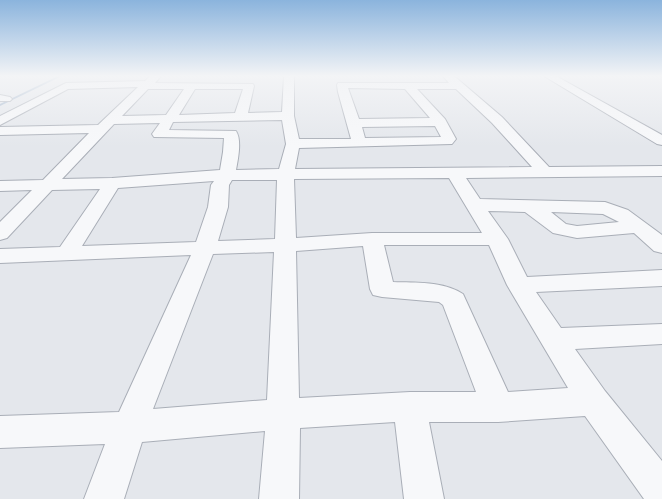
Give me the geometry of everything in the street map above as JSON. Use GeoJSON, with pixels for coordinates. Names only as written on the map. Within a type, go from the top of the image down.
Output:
{"type":"FeatureCollection","features":[{"type":"Feature","properties":{"kind":"street"},"geometry":{"type":"LineString","coordinates":[[0,121],[41,99]]}},
{"type":"Feature","properties":{"kind":"street"},"geometry":{"type":"LineString","coordinates":[[0,234],[132,99]]}},
{"type":"Feature","properties":{"kind":"street"},"geometry":{"type":"LineString","coordinates":[[104,499],[129,427],[205,248],[218,207],[220,185],[228,175],[231,152],[231,134],[159,134],[183,99]]}},
{"type":"Feature","properties":{"kind":"street"},"geometry":{"type":"LineString","coordinates":[[240,118],[245,99]]}},
{"type":"Feature","properties":{"kind":"street"},"geometry":{"type":"LineString","coordinates":[[280,499],[283,414],[286,174],[293,144],[288,116],[288,99]]}},
{"type":"Feature","properties":{"kind":"street"},"geometry":{"type":"LineString","coordinates":[[344,99],[355,123],[359,142]]}},
{"type":"Feature","properties":{"kind":"street"},"geometry":{"type":"LineString","coordinates":[[293,144],[447,141],[449,139],[440,122],[422,99]]}},
{"type":"Feature","properties":{"kind":"street"},"geometry":{"type":"LineString","coordinates":[[473,99],[497,120],[545,172]]}},
{"type":"Feature","properties":{"kind":"street"},"geometry":{"type":"LineString","coordinates":[[593,99],[656,133],[662,141]]}},
{"type":"Feature","properties":{"kind":"street"},"geometry":{"type":"LineString","coordinates":[[0,131],[106,125],[170,118],[288,116]]}},
{"type":"Feature","properties":{"kind":"street"},"geometry":{"type":"LineString","coordinates":[[355,123],[440,122]]}},
{"type":"Feature","properties":{"kind":"street"},"geometry":{"type":"LineString","coordinates":[[0,186],[112,184],[228,175],[662,171]]}},
{"type":"Feature","properties":{"kind":"street"},"geometry":{"type":"LineString","coordinates":[[454,173],[497,239],[519,284],[593,400],[662,491]]}},
{"type":"Feature","properties":{"kind":"street"},"geometry":{"type":"LineString","coordinates":[[66,254],[112,184]]}},
{"type":"Feature","properties":{"kind":"street"},"geometry":{"type":"LineString","coordinates":[[475,205],[531,207],[560,229],[577,232],[638,227],[662,246]]}},
{"type":"Feature","properties":{"kind":"street"},"geometry":{"type":"LineString","coordinates":[[0,256],[205,248],[372,239],[497,239]]}},
{"type":"Feature","properties":{"kind":"street"},"geometry":{"type":"LineString","coordinates":[[372,239],[382,289],[445,294],[454,300],[498,407]]}},
{"type":"Feature","properties":{"kind":"street"},"geometry":{"type":"LineString","coordinates":[[519,284],[662,278]]}},
{"type":"Feature","properties":{"kind":"street"},"geometry":{"type":"LineString","coordinates":[[554,339],[662,334]]}},
{"type":"Feature","properties":{"kind":"street"},"geometry":{"type":"LineString","coordinates":[[0,432],[129,427],[283,414],[410,407],[498,407],[593,400]]}},
{"type":"Feature","properties":{"kind":"street"},"geometry":{"type":"LineString","coordinates":[[410,407],[424,499]]}},
{"type":"Feature","properties":{"kind":"waterway"},"geometry":{"type":"LineString","coordinates":[[0,105],[12,99]]}}]}
